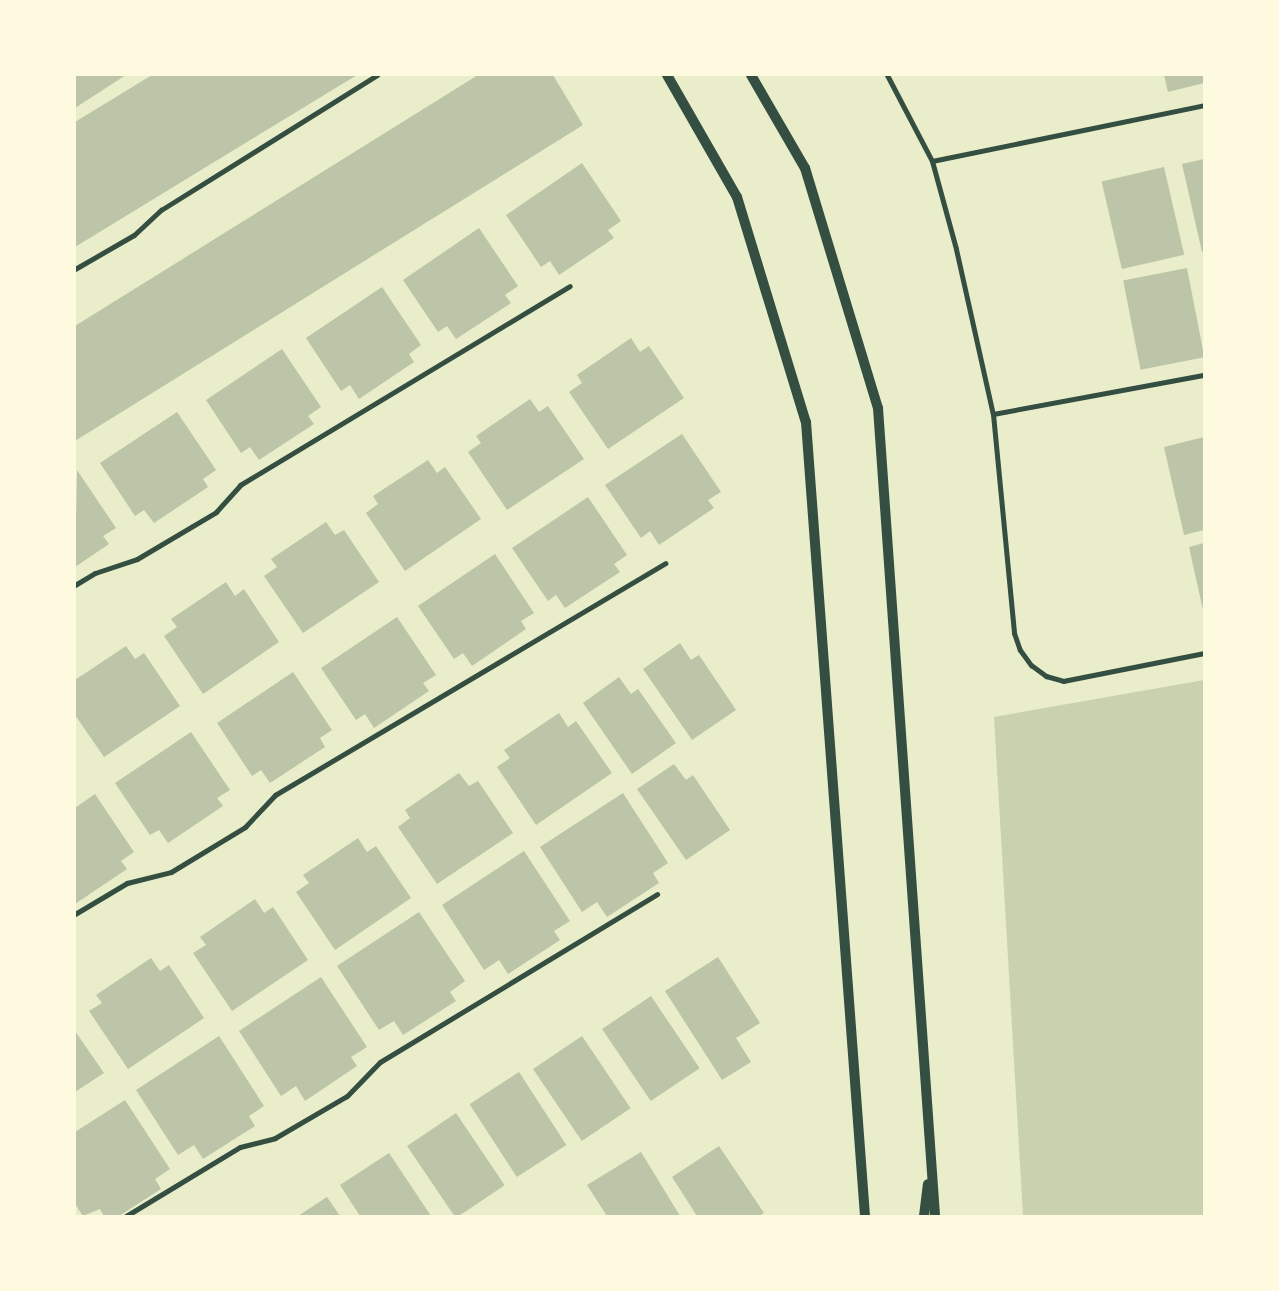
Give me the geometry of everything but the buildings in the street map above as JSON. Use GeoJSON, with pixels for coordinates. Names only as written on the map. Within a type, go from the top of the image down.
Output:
{"type":"FeatureCollection","features":[{"type":"Feature","properties":{"kind":"main road"},"geometry":{"type":"LineString","coordinates":[[666,75],[737,197],[806,422],[865,1216]]}},
{"type":"Feature","properties":{"kind":"main road"},"geometry":{"type":"LineString","coordinates":[[751,75],[804,168],[878,408],[935,1216]]}},
{"type":"Feature","properties":{"kind":"main road"},"geometry":{"type":"LineString","coordinates":[[924,1216],[930,1166]]}},
{"type":"Feature","properties":{"kind":"street"},"geometry":{"type":"LineString","coordinates":[[75,269],[134,235],[161,210],[377,75]]}},
{"type":"Feature","properties":{"kind":"street"},"geometry":{"type":"LineString","coordinates":[[887,75],[932,160],[993,414],[1014,633],[1020,650],[1031,665],[1046,676],[1063,681],[1204,654]]}},
{"type":"Feature","properties":{"kind":"street"},"geometry":{"type":"LineString","coordinates":[[932,160],[1204,105]]}},
{"type":"Feature","properties":{"kind":"street"},"geometry":{"type":"LineString","coordinates":[[75,585],[95,573],[137,560],[216,512],[240,485],[570,286]]}},
{"type":"Feature","properties":{"kind":"street"},"geometry":{"type":"LineString","coordinates":[[993,414],[1204,375]]}},
{"type":"Feature","properties":{"kind":"street"},"geometry":{"type":"LineString","coordinates":[[75,914],[126,883],[171,872],[244,826],[275,794],[665,563]]}},
{"type":"Feature","properties":{"kind":"street"},"geometry":{"type":"LineString","coordinates":[[126,1216],[240,1147],[275,1138],[348,1096],[380,1062],[657,894]]}},
{"type":"Feature","properties":{"kind":"green space"},"geometry":{"type":"Polygon","coordinates":[[[1204,680],[1204,1216],[1023,1216],[994,717],[1204,680]]]}}]}
